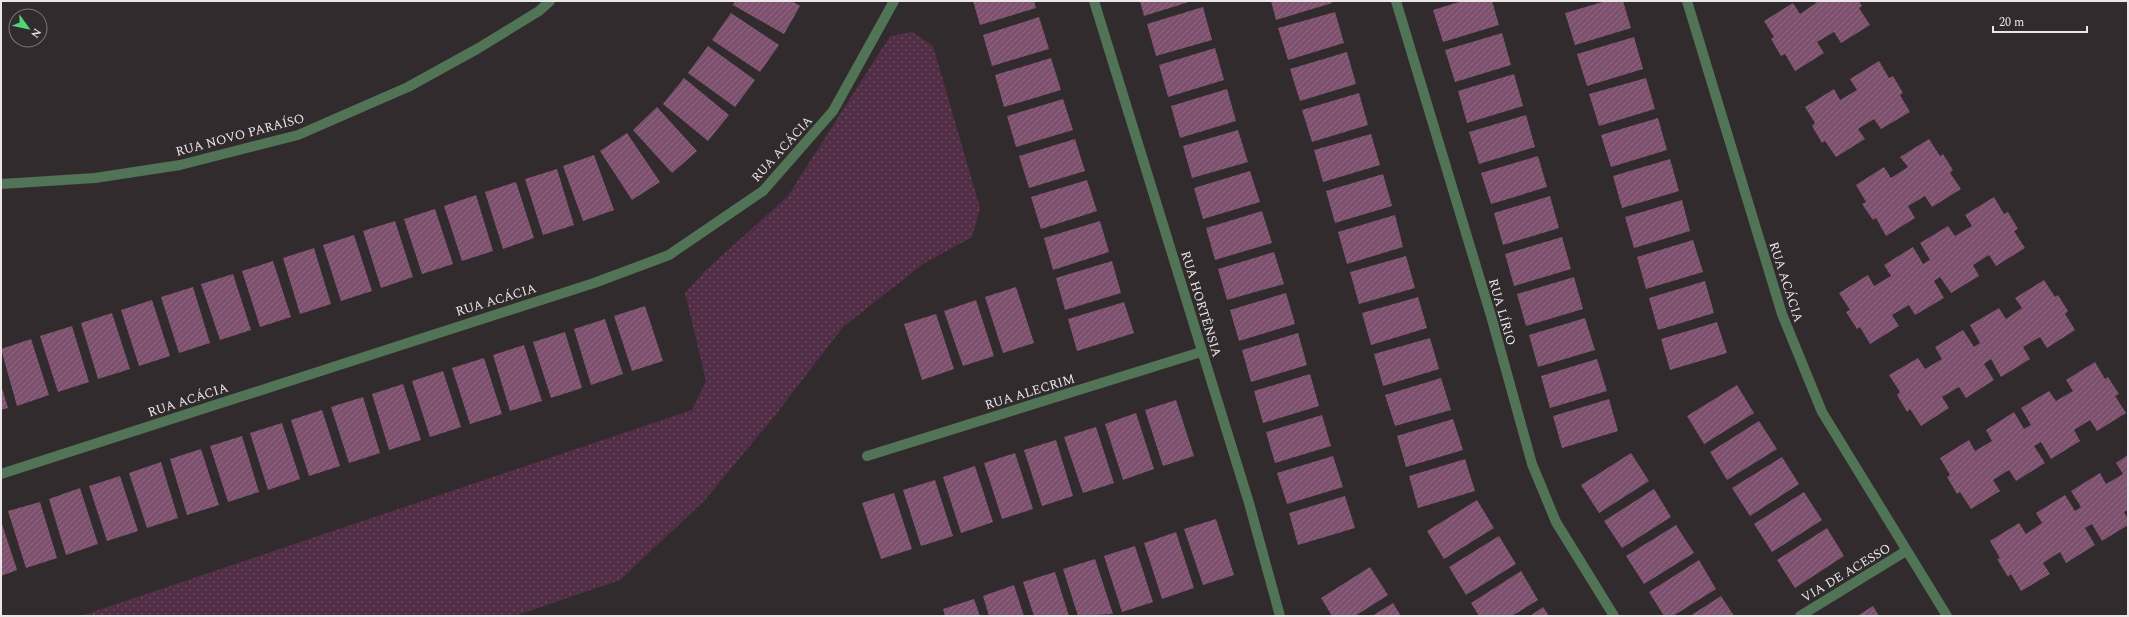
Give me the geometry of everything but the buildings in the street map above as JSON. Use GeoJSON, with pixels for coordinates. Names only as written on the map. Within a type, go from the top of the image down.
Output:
{"type":"FeatureCollection","features":[{"type":"Feature","properties":{"kind":"street","name":"RUA NOVO PARAÍSO"},"geometry":{"type":"LineString","coordinates":[[1,184],[95,178],[180,165],[298,135],[408,87],[477,50],[539,11],[550,1]]}},
{"type":"Feature","properties":{"kind":"street","name":"RUA ACÁCIA"},"geometry":{"type":"LineString","coordinates":[[1,474],[594,283],[669,255],[763,191],[833,111],[894,1]]}},
{"type":"Feature","properties":{"kind":"street","name":"RUA HORTÊNSIA"},"geometry":{"type":"LineString","coordinates":[[1094,1],[1201,352],[1249,503],[1280,616]]}},
{"type":"Feature","properties":{"kind":"street","name":"RUA LÍRIO"},"geometry":{"type":"LineString","coordinates":[[1396,1],[1491,316],[1532,464],[1556,522],[1614,616]]}},
{"type":"Feature","properties":{"kind":"street","name":"RUA ACÁCIA"},"geometry":{"type":"LineString","coordinates":[[1687,1],[1782,314],[1822,412],[1906,551]]}},
{"type":"Feature","properties":{"kind":"street","name":"RUA ALECRIM"},"geometry":{"type":"LineString","coordinates":[[867,456],[1201,352]]}},
{"type":"Feature","properties":{"kind":"street","name":"VIA DE ACESSO"},"geometry":{"type":"LineString","coordinates":[[1800,616],[1906,551]]}},
{"type":"Feature","properties":{"kind":"street"},"geometry":{"type":"LineString","coordinates":[[1906,551],[1947,616]]}},
{"type":"Feature","properties":{"kind":"shaded area"},"geometry":{"type":"Polygon","coordinates":[[[912,32],[933,46],[980,208],[972,237],[923,264],[843,327],[773,418],[704,501],[620,580],[514,616],[81,616],[692,410],[706,381],[685,293],[707,269],[788,196],[890,36],[912,32]]]}}]}
